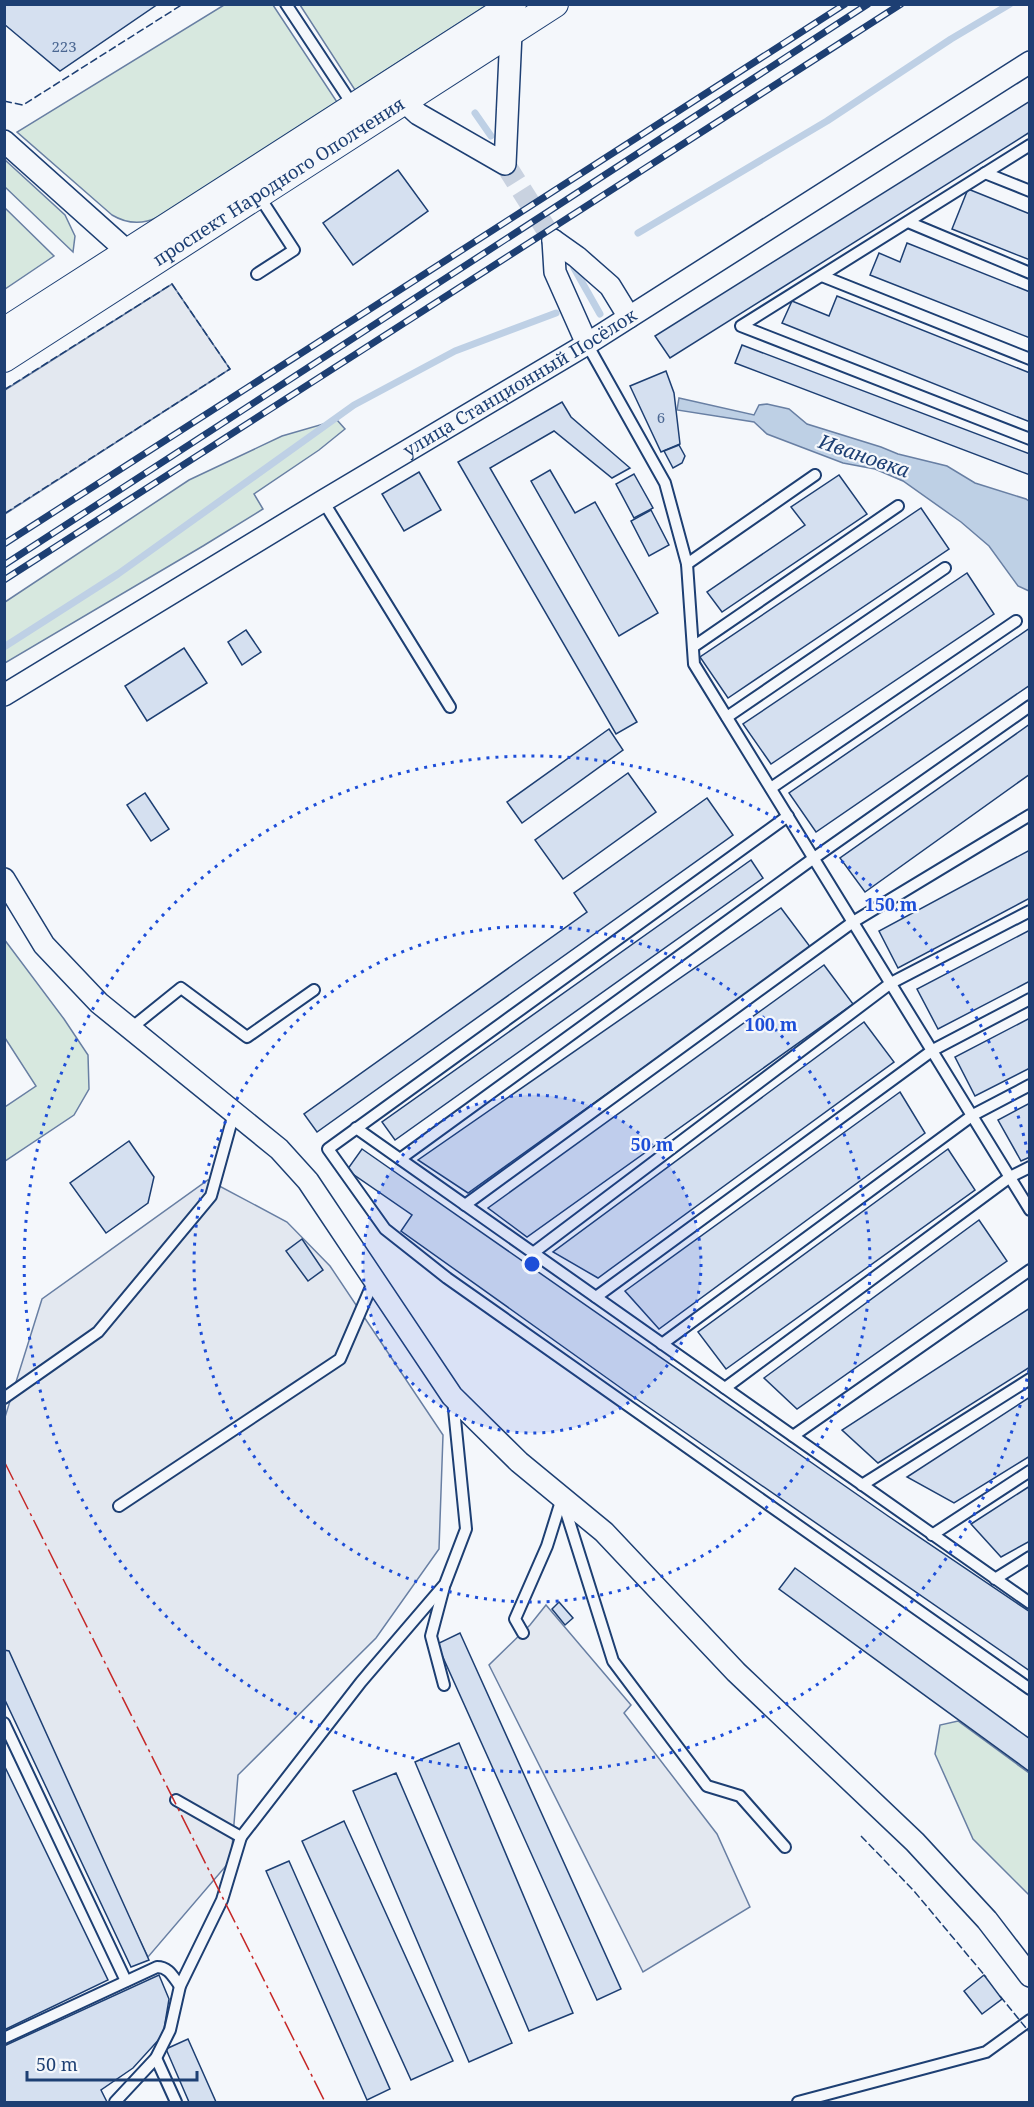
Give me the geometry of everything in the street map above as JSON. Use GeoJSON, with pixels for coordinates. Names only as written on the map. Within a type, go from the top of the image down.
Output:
{"type":"FeatureCollection","features":[{"type":"Feature","properties":{"kind":"street","name":"проспект Народного Ополчения"},"geometry":{"type":"LineString","coordinates":[[4,331],[259,196],[399,93],[508,17],[555,4]]}},
{"type":"Feature","properties":{"kind":"street"},"geometry":{"type":"LineString","coordinates":[[399,93],[418,114],[505,164],[508,17]]}},
{"type":"Feature","properties":{"kind":"street","name":"улица Станционный Посёлок"},"geometry":{"type":"LineString","coordinates":[[4,695],[587,344],[1029,62]]}},
{"type":"Feature","properties":{"kind":"street","name":"проспект Народного Ополчения"},"geometry":{"type":"LineString","coordinates":[[4,359],[135,261],[355,107],[399,93]]}},
{"type":"Feature","properties":{"kind":"street"},"geometry":{"type":"LineString","coordinates":[[4,141],[135,261]]}},
{"type":"Feature","properties":{"kind":"street"},"geometry":{"type":"LineString","coordinates":[[587,344],[555,272],[553,240],[577,257],[610,286],[629,317]]}},
{"type":"Feature","properties":{"kind":"street"},"geometry":{"type":"LineString","coordinates":[[4,879],[44,945],[99,1003],[279,1149],[308,1181],[452,1396],[519,1462],[603,1532],[736,1672],[915,1842],[987,1920],[1029,1976]]}},
{"type":"Feature","properties":{"kind":"lane"},"geometry":{"type":"LineString","coordinates":[[286,4],[355,107]]}},
{"type":"Feature","properties":{"kind":"lane"},"geometry":{"type":"LineString","coordinates":[[1029,145],[741,326],[1029,439]]}},
{"type":"Feature","properties":{"kind":"lane"},"geometry":{"type":"LineString","coordinates":[[986,173],[1029,191]]}},
{"type":"Feature","properties":{"kind":"lane"},"geometry":{"type":"LineString","coordinates":[[256,274],[294,250],[259,196]]}},
{"type":"Feature","properties":{"kind":"lane"},"geometry":{"type":"LineString","coordinates":[[908,222],[1029,273]]}},
{"type":"Feature","properties":{"kind":"lane"},"geometry":{"type":"LineString","coordinates":[[822,276],[1029,359]]}},
{"type":"Feature","properties":{"kind":"lane"},"geometry":{"type":"LineString","coordinates":[[587,344],[665,483],[687,564],[694,664],[973,1115],[1029,1210]]}},
{"type":"Feature","properties":{"kind":"lane"},"geometry":{"type":"LineString","coordinates":[[687,564],[815,475]]}},
{"type":"Feature","properties":{"kind":"lane"},"geometry":{"type":"LineString","coordinates":[[323,501],[450,707]]}},
{"type":"Feature","properties":{"kind":"lane"},"geometry":{"type":"LineString","coordinates":[[693,647],[898,506]]}},
{"type":"Feature","properties":{"kind":"lane"},"geometry":{"type":"LineString","coordinates":[[727,717],[945,568]]}},
{"type":"Feature","properties":{"kind":"lane"},"geometry":{"type":"LineString","coordinates":[[771,788],[1016,621]]}},
{"type":"Feature","properties":{"kind":"lane"},"geometry":{"type":"LineString","coordinates":[[400,1159],[814,858],[1029,706]]}},
{"type":"Feature","properties":{"kind":"lane"},"geometry":{"type":"LineString","coordinates":[[465,1205],[853,922],[1029,815]]}},
{"type":"Feature","properties":{"kind":"lane"},"geometry":{"type":"LineString","coordinates":[[788,816],[328,1149],[385,1229],[447,1278],[1029,1689]]}},
{"type":"Feature","properties":{"kind":"lane"},"geometry":{"type":"LineString","coordinates":[[533,1252],[891,983],[1029,911]]}},
{"type":"Feature","properties":{"kind":"lane"},"geometry":{"type":"LineString","coordinates":[[130,1029],[181,988],[247,1037],[314,990]]}},
{"type":"Feature","properties":{"kind":"lane"},"geometry":{"type":"LineString","coordinates":[[596,1297],[933,1050],[1029,999]]}},
{"type":"Feature","properties":{"kind":"lane"},"geometry":{"type":"LineString","coordinates":[[662,1344],[973,1115],[1029,1085]]}},
{"type":"Feature","properties":{"kind":"lane"},"geometry":{"type":"LineString","coordinates":[[4,1398],[98,1332],[211,1196],[234,1113]]}},
{"type":"Feature","properties":{"kind":"lane"},"geometry":{"type":"LineString","coordinates":[[356,1128],[1029,1604]]}},
{"type":"Feature","properties":{"kind":"lane"},"geometry":{"type":"LineString","coordinates":[[725,1388],[1010,1177],[1029,1167]]}},
{"type":"Feature","properties":{"kind":"lane"},"geometry":{"type":"LineString","coordinates":[[793,1436],[1029,1270]]}},
{"type":"Feature","properties":{"kind":"lane"},"geometry":{"type":"LineString","coordinates":[[119,1506],[340,1359],[374,1280]]}},
{"type":"Feature","properties":{"kind":"lane"},"geometry":{"type":"LineString","coordinates":[[862,1485],[1029,1379]]}},
{"type":"Feature","properties":{"kind":"lane"},"geometry":{"type":"LineString","coordinates":[[444,1685],[431,1636],[445,1584],[465,1529],[452,1396]]}},
{"type":"Feature","properties":{"kind":"lane"},"geometry":{"type":"LineString","coordinates":[[932,1534],[1029,1471]]}},
{"type":"Feature","properties":{"kind":"lane"},"geometry":{"type":"LineString","coordinates":[[523,1633],[515,1619],[547,1546],[562,1498]]}},
{"type":"Feature","properties":{"kind":"lane"},"geometry":{"type":"LineString","coordinates":[[562,1498],[613,1661],[707,1786],[740,1796],[785,1847]]}},
{"type":"Feature","properties":{"kind":"lane"},"geometry":{"type":"LineString","coordinates":[[995,1579],[1029,1557]]}},
{"type":"Feature","properties":{"kind":"lane"},"geometry":{"type":"LineString","coordinates":[[115,2103],[156,2058],[170,2030],[180,1986],[222,1900],[241,1837],[361,1682],[445,1584]]}},
{"type":"Feature","properties":{"kind":"lane"},"geometry":{"type":"LineString","coordinates":[[4,1723],[126,1981]]}},
{"type":"Feature","properties":{"kind":"lane"},"geometry":{"type":"LineString","coordinates":[[176,1800],[241,1837]]}},
{"type":"Feature","properties":{"kind":"lane"},"geometry":{"type":"LineString","coordinates":[[4,2038],[157,1967],[163,1967],[169,1971],[180,1986]]}},
{"type":"Feature","properties":{"kind":"lane"},"geometry":{"type":"LineString","coordinates":[[798,2103],[986,2052],[1029,2020]]}},
{"type":"Feature","properties":{"kind":"lane"},"geometry":{"type":"LineString","coordinates":[[156,2058],[176,2103]]}},
{"type":"Feature","properties":{"kind":"shaded area"},"geometry":{"type":"Polygon","coordinates":[[[224,5],[273,5],[337,102],[158,217],[140,222],[129,222],[112,215],[17,132],[224,5]]]}},
{"type":"Feature","properties":{"kind":"shaded area"},"geometry":{"type":"Polygon","coordinates":[[[300,5],[487,5],[355,90],[300,5]]]}},
{"type":"Feature","properties":{"kind":"shaded area"},"geometry":{"type":"Polygon","coordinates":[[[4,159],[65,215],[75,236],[73,252],[5,187],[4,159]]]}},
{"type":"Feature","properties":{"kind":"shaded area"},"geometry":{"type":"Polygon","coordinates":[[[5,208],[54,256],[4,289],[5,208]]]}},
{"type":"Feature","properties":{"kind":"shaded area"},"geometry":{"type":"Polygon","coordinates":[[[172,284],[230,369],[5,514],[5,390],[172,284]]]}},
{"type":"Feature","properties":{"kind":"shaded area"},"geometry":{"type":"Polygon","coordinates":[[[337,420],[345,429],[319,450],[254,494],[263,509],[5,663],[5,602],[189,480],[282,436],[337,420]]]}},
{"type":"Feature","properties":{"kind":"shaded area"},"geometry":{"type":"Polygon","coordinates":[[[4,939],[88,1055],[89,1089],[74,1115],[5,1161],[5,1107],[36,1086],[5,1038],[4,939]]]}},
{"type":"Feature","properties":{"kind":"shaded area"},"geometry":{"type":"Polygon","coordinates":[[[208,1180],[287,1222],[330,1266],[443,1435],[439,1549],[376,1638],[238,1775],[231,1860],[148,1957],[5,1658],[5,1417],[42,1299],[208,1180]]]}},
{"type":"Feature","properties":{"kind":"shaded area"},"geometry":{"type":"Polygon","coordinates":[[[546,1605],[631,1705],[624,1713],[717,1834],[750,1907],[643,1972],[489,1665],[530,1625],[546,1605]]]}},
{"type":"Feature","properties":{"kind":"shaded area"},"geometry":{"type":"Polygon","coordinates":[[[958,1721],[1029,1773],[1029,1895],[973,1839],[935,1754],[940,1725],[958,1721]]]}},
{"type":"Feature","properties":{"kind":"water"},"geometry":{"type":"Polygon","coordinates":[[[679,398],[754,415],[759,405],[767,404],[789,409],[807,424],[898,454],[947,466],[975,483],[1026,499],[1030,502],[1029,591],[1018,586],[989,546],[961,522],[903,481],[875,469],[843,463],[767,434],[754,422],[677,410],[679,398]]]}},
{"type":"Feature","properties":{"kind":"building"},"geometry":{"type":"Polygon","coordinates":[[[4,4],[158,4],[60,71],[4,24],[4,4]]]}},
{"type":"Feature","properties":{"kind":"building"},"geometry":{"type":"Polygon","coordinates":[[[1030,101],[1030,132],[670,358],[655,336],[1030,101]]]}},
{"type":"Feature","properties":{"kind":"building"},"geometry":{"type":"Polygon","coordinates":[[[398,170],[428,211],[353,265],[323,223],[398,170]]]}},
{"type":"Feature","properties":{"kind":"building"},"geometry":{"type":"Polygon","coordinates":[[[968,189],[1030,214],[1030,260],[952,229],[968,189]]]}},
{"type":"Feature","properties":{"kind":"building"},"geometry":{"type":"Polygon","coordinates":[[[907,243],[1030,292],[1030,338],[870,275],[879,253],[900,262],[907,243]]]}},
{"type":"Feature","properties":{"kind":"building"},"geometry":{"type":"Polygon","coordinates":[[[837,296],[1030,373],[1030,422],[782,323],[792,301],[829,316],[837,296]]]}},
{"type":"Feature","properties":{"kind":"building"},"geometry":{"type":"Polygon","coordinates":[[[742,345],[1030,454],[1030,475],[735,363],[742,345]]]}},
{"type":"Feature","properties":{"kind":"building"},"geometry":{"type":"Polygon","coordinates":[[[666,371],[674,393],[680,444],[661,452],[630,386],[666,371]]]}},
{"type":"Feature","properties":{"kind":"building"},"geometry":{"type":"Polygon","coordinates":[[[562,402],[571,417],[630,468],[612,478],[554,431],[490,468],[637,722],[616,734],[458,462],[562,402]]]}},
{"type":"Feature","properties":{"kind":"building"},"geometry":{"type":"Polygon","coordinates":[[[679,445],[685,456],[682,463],[673,468],[664,451],[679,445]]]}},
{"type":"Feature","properties":{"kind":"building"},"geometry":{"type":"Polygon","coordinates":[[[550,470],[575,513],[595,502],[658,613],[619,636],[531,481],[550,470]]]}},
{"type":"Feature","properties":{"kind":"building"},"geometry":{"type":"Polygon","coordinates":[[[419,472],[441,510],[404,531],[382,494],[419,472]]]}},
{"type":"Feature","properties":{"kind":"building"},"geometry":{"type":"Polygon","coordinates":[[[634,474],[653,508],[634,518],[616,484],[634,474]]]}},
{"type":"Feature","properties":{"kind":"building"},"geometry":{"type":"Polygon","coordinates":[[[839,475],[867,514],[722,612],[707,592],[805,525],[791,507],[839,475]]]}},
{"type":"Feature","properties":{"kind":"building"},"geometry":{"type":"Polygon","coordinates":[[[921,508],[949,549],[728,698],[700,657],[921,508]]]}},
{"type":"Feature","properties":{"kind":"building"},"geometry":{"type":"Polygon","coordinates":[[[651,510],[669,545],[649,556],[631,521],[651,510]]]}},
{"type":"Feature","properties":{"kind":"building"},"geometry":{"type":"Polygon","coordinates":[[[967,573],[994,614],[771,764],[743,724],[967,573]]]}},
{"type":"Feature","properties":{"kind":"building"},"geometry":{"type":"Polygon","coordinates":[[[1030,628],[1030,685],[816,832],[789,793],[1030,628]]]}},
{"type":"Feature","properties":{"kind":"building"},"geometry":{"type":"Polygon","coordinates":[[[246,630],[261,652],[242,665],[228,642],[246,630]]]}},
{"type":"Feature","properties":{"kind":"building"},"geometry":{"type":"Polygon","coordinates":[[[184,648],[207,683],[147,721],[125,686],[184,648]]]}},
{"type":"Feature","properties":{"kind":"building"},"geometry":{"type":"Polygon","coordinates":[[[1030,724],[1030,774],[865,892],[840,858],[1030,724]]]}},
{"type":"Feature","properties":{"kind":"building"},"geometry":{"type":"Polygon","coordinates":[[[609,729],[623,750],[522,823],[507,802],[609,729]]]}},
{"type":"Feature","properties":{"kind":"building"},"geometry":{"type":"Polygon","coordinates":[[[628,773],[656,812],[563,879],[535,840],[628,773]]]}},
{"type":"Feature","properties":{"kind":"building"},"geometry":{"type":"Polygon","coordinates":[[[145,793],[169,829],[151,841],[127,805],[145,793]]]}},
{"type":"Feature","properties":{"kind":"building"},"geometry":{"type":"Polygon","coordinates":[[[707,798],[733,835],[317,1132],[304,1114],[587,912],[574,893],[707,798]]]}},
{"type":"Feature","properties":{"kind":"building"},"geometry":{"type":"Polygon","coordinates":[[[1030,850],[1030,898],[898,968],[879,931],[1030,850]]]}},
{"type":"Feature","properties":{"kind":"building"},"geometry":{"type":"Polygon","coordinates":[[[751,860],[763,878],[395,1140],[382,1122],[751,860]]]}},
{"type":"Feature","properties":{"kind":"building"},"geometry":{"type":"Polygon","coordinates":[[[781,908],[811,948],[468,1193],[418,1160],[781,908]]]}},
{"type":"Feature","properties":{"kind":"building"},"geometry":{"type":"Polygon","coordinates":[[[1030,930],[1030,981],[938,1029],[917,989],[1030,930]]]}},
{"type":"Feature","properties":{"kind":"building"},"geometry":{"type":"Polygon","coordinates":[[[824,965],[853,1004],[527,1237],[488,1208],[824,965]]]}},
{"type":"Feature","properties":{"kind":"building"},"geometry":{"type":"Polygon","coordinates":[[[1030,1018],[1030,1068],[975,1096],[955,1057],[1030,1018]]]}},
{"type":"Feature","properties":{"kind":"building"},"geometry":{"type":"Polygon","coordinates":[[[864,1022],[894,1062],[598,1278],[553,1252],[864,1022]]]}},
{"type":"Feature","properties":{"kind":"building"},"geometry":{"type":"Polygon","coordinates":[[[900,1092],[925,1133],[659,1329],[625,1291],[900,1092]]]}},
{"type":"Feature","properties":{"kind":"building"},"geometry":{"type":"Polygon","coordinates":[[[1030,1103],[1030,1157],[1021,1161],[998,1120],[1030,1103]]]}},
{"type":"Feature","properties":{"kind":"building"},"geometry":{"type":"Polygon","coordinates":[[[129,1141],[154,1177],[148,1203],[106,1233],[70,1183],[129,1141]]]}},
{"type":"Feature","properties":{"kind":"building"},"geometry":{"type":"Polygon","coordinates":[[[362,1149],[888,1516],[1030,1612],[1030,1671],[628,1393],[401,1231],[412,1215],[347,1170],[362,1149]]]}},
{"type":"Feature","properties":{"kind":"building"},"geometry":{"type":"Polygon","coordinates":[[[948,1149],[975,1190],[726,1369],[698,1332],[948,1149]]]}},
{"type":"Feature","properties":{"kind":"building"},"geometry":{"type":"Polygon","coordinates":[[[979,1220],[1007,1261],[797,1409],[764,1378],[979,1220]]]}},
{"type":"Feature","properties":{"kind":"building"},"geometry":{"type":"Polygon","coordinates":[[[302,1239],[323,1270],[308,1281],[286,1251],[302,1239]]]}},
{"type":"Feature","properties":{"kind":"building"},"geometry":{"type":"Polygon","coordinates":[[[1030,1308],[1030,1367],[878,1463],[842,1430],[1030,1308]]]}},
{"type":"Feature","properties":{"kind":"building"},"geometry":{"type":"Polygon","coordinates":[[[1030,1397],[1030,1456],[954,1503],[907,1477],[1030,1397]]]}},
{"type":"Feature","properties":{"kind":"building"},"geometry":{"type":"Polygon","coordinates":[[[1030,1486],[1030,1541],[1001,1557],[971,1524],[1030,1486]]]}},
{"type":"Feature","properties":{"kind":"building"},"geometry":{"type":"Polygon","coordinates":[[[795,1568],[1030,1739],[1030,1772],[779,1589],[795,1568]]]}},
{"type":"Feature","properties":{"kind":"building"},"geometry":{"type":"Polygon","coordinates":[[[559,1602],[573,1618],[565,1625],[552,1609],[559,1602]]]}},
{"type":"Feature","properties":{"kind":"building"},"geometry":{"type":"Polygon","coordinates":[[[460,1633],[621,1989],[597,2000],[437,1644],[460,1633]]]}},
{"type":"Feature","properties":{"kind":"building"},"geometry":{"type":"Polygon","coordinates":[[[4,1650],[9,1651],[149,1960],[131,1967],[4,1698],[4,1650]]]}},
{"type":"Feature","properties":{"kind":"building"},"geometry":{"type":"Polygon","coordinates":[[[459,1743],[573,2013],[529,2031],[415,1762],[459,1743]]]}},
{"type":"Feature","properties":{"kind":"building"},"geometry":{"type":"Polygon","coordinates":[[[4,1765],[108,1980],[4,2030],[4,1765]]]}},
{"type":"Feature","properties":{"kind":"building"},"geometry":{"type":"Polygon","coordinates":[[[396,1773],[512,2043],[469,2062],[353,1791],[396,1773]]]}},
{"type":"Feature","properties":{"kind":"building"},"geometry":{"type":"Polygon","coordinates":[[[344,1821],[453,2061],[411,2080],[302,1841],[344,1821]]]}},
{"type":"Feature","properties":{"kind":"building"},"geometry":{"type":"Polygon","coordinates":[[[289,1861],[390,2089],[367,2100],[266,1871],[289,1861]]]}},
{"type":"Feature","properties":{"kind":"building"},"geometry":{"type":"Polygon","coordinates":[[[159,1975],[169,1999],[163,2035],[133,2068],[101,2090],[107,2102],[5,2102],[4,2046],[159,1975]]]}},
{"type":"Feature","properties":{"kind":"building"},"geometry":{"type":"Polygon","coordinates":[[[984,1975],[1002,1999],[982,2014],[964,1991],[984,1975]]]}},
{"type":"Feature","properties":{"kind":"building"},"geometry":{"type":"Polygon","coordinates":[[[188,2039],[216,2102],[189,2102],[166,2049],[188,2039]]]}},
{"type":"Feature","properties":{"kind":"waterway"},"geometry":{"type":"LineString","coordinates":[[638,233],[827,121],[951,39],[1010,4]]}},
{"type":"Feature","properties":{"kind":"waterway","name":"Ивановка"},"geometry":{"type":"LineString","coordinates":[[475,113],[491,136]]}},
{"type":"Feature","properties":{"kind":"waterway","name":"Ивановка"},"geometry":{"type":"LineString","coordinates":[[574,268],[600,314]]}},
{"type":"Feature","properties":{"kind":"waterway"},"geometry":{"type":"LineString","coordinates":[[4,647],[118,574],[354,405],[455,351],[556,313]]}},
{"type":"Feature","properties":{"kind":"tunnel"},"geometry":{"type":"LineString","coordinates":[[505,164],[553,240]]}},
{"type":"Feature","properties":{"kind":"railway"},"geometry":{"type":"LineString","coordinates":[[4,544],[845,4]]}},
{"type":"Feature","properties":{"kind":"railway"},"geometry":{"type":"LineString","coordinates":[[4,565],[868,4]]}},
{"type":"Feature","properties":{"kind":"railway"},"geometry":{"type":"LineString","coordinates":[[4,580],[901,4]]}},
{"type":"Feature","properties":{"kind":"fence"},"geometry":{"type":"LineString","coordinates":[[4,101],[23,105],[183,4]]}},
{"type":"Feature","properties":{"kind":"fence"},"geometry":{"type":"LineString","coordinates":[[4,390],[172,284],[230,369],[4,514]]}},
{"type":"Feature","properties":{"kind":"fence"},"geometry":{"type":"LineString","coordinates":[[861,1836],[914,1891],[986,1977]]}},
{"type":"Feature","properties":{"kind":"fence"},"geometry":{"type":"LineString","coordinates":[[1000,1996],[1030,2033]]}},
{"type":"Feature","properties":{"kind":"power"},"geometry":{"type":"LineString","coordinates":[[4,1461],[325,2102]]}}]}
